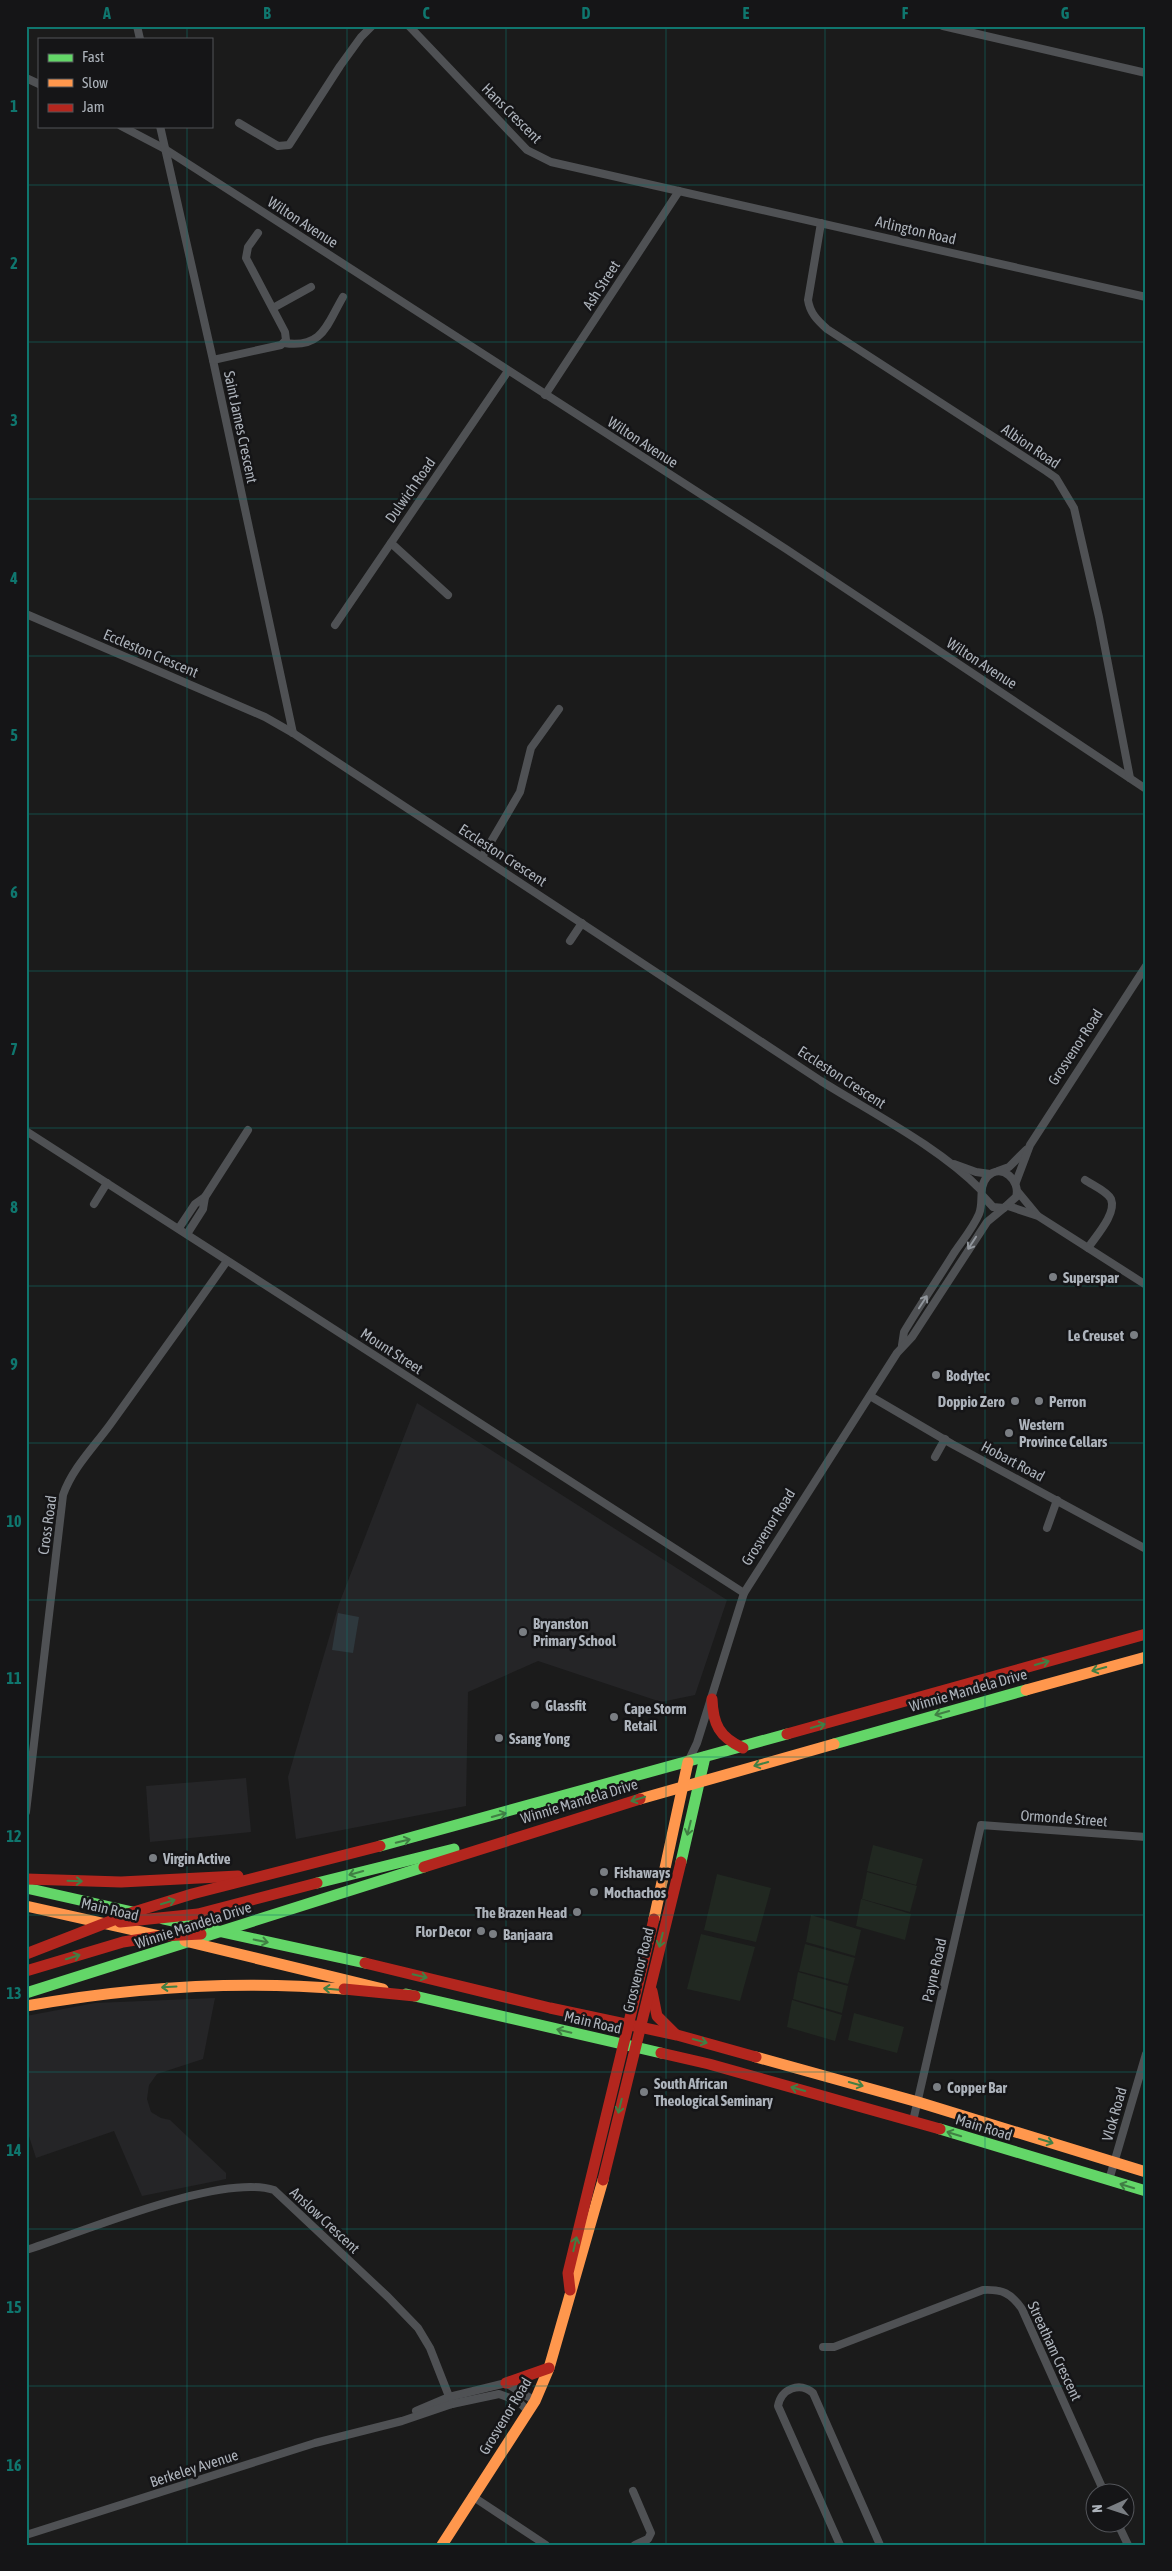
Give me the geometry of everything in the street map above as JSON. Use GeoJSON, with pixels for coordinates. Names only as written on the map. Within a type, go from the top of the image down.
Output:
{"type":"FeatureCollection","features":[{"type":"Feature","properties":{"kind":"main road","name":"Winnie Mandela Drive"},"geometry":{"type":"LineString","coordinates":[[26,1954],[134,1912],[271,1873],[452,1828],[1146,1634]]}},
{"type":"Feature","properties":{"kind":"main road","name":"Winnie Mandela Drive"},"geometry":{"type":"LineString","coordinates":[[26,1993],[517,1836],[684,1785],[1146,1657]]}},
{"type":"Feature","properties":{"kind":"main road"},"geometry":{"type":"LineString","coordinates":[[712,1698],[714,1723],[718,1731],[728,1742],[743,1748]]}},
{"type":"Feature","properties":{"kind":"main road","name":"Grosvenor Road"},"geometry":{"type":"LineString","coordinates":[[634,2026],[653,1974],[702,1781],[705,1757]]}},
{"type":"Feature","properties":{"kind":"main road","name":"Grosvenor Road"},"geometry":{"type":"LineString","coordinates":[[442,2545],[532,2406],[549,2368],[570,2292],[568,2273],[634,2026],[688,1762]]}},
{"type":"Feature","properties":{"kind":"main road"},"geometry":{"type":"LineString","coordinates":[[105,1923],[163,1919],[198,1914],[403,1860],[517,1836]]}},
{"type":"Feature","properties":{"kind":"main road"},"geometry":{"type":"LineString","coordinates":[[26,1880],[121,1882],[188,1880],[271,1873]]}},
{"type":"Feature","properties":{"kind":"main road","name":"Main Road"},"geometry":{"type":"LineString","coordinates":[[26,1888],[220,1932],[330,1954],[550,2008],[677,2035],[918,2102],[1146,2172]]}},
{"type":"Feature","properties":{"kind":"main road","name":"Main Road"},"geometry":{"type":"LineString","coordinates":[[26,1906],[190,1942],[709,2064],[913,2121],[1146,2191]]}},
{"type":"Feature","properties":{"kind":"main road"},"geometry":{"type":"LineString","coordinates":[[26,1971],[123,1942],[161,1936],[220,1932]]}},
{"type":"Feature","properties":{"kind":"main road"},"geometry":{"type":"LineString","coordinates":[[653,1974],[653,2009],[661,2023],[677,2035]]}},
{"type":"Feature","properties":{"kind":"main road"},"geometry":{"type":"LineString","coordinates":[[26,2006],[112,1991],[206,1985],[279,1985],[415,1996]]}},
{"type":"Feature","properties":{"kind":"main road"},"geometry":{"type":"LineString","coordinates":[[506,2383],[549,2368]]}},
{"type":"Feature","properties":{"kind":"street"},"geometry":{"type":"LineString","coordinates":[[239,123],[278,146],[289,146],[340,66],[361,37],[372,26]]}},
{"type":"Feature","properties":{"kind":"street","name":"Hans Crescent"},"geometry":{"type":"LineString","coordinates":[[409,26],[527,150],[534,155],[569,166],[679,191]]}},
{"type":"Feature","properties":{"kind":"street"},"geometry":{"type":"LineString","coordinates":[[942,26],[1146,73]]}},
{"type":"Feature","properties":{"kind":"street"},"geometry":{"type":"LineString","coordinates":[[26,78],[38,84]]}},
{"type":"Feature","properties":{"kind":"street","name":"Wilton Avenue"},"geometry":{"type":"LineString","coordinates":[[125,128],[165,149],[508,372],[786,549],[1146,789]]}},
{"type":"Feature","properties":{"kind":"street","name":"Saint James Crescent"},"geometry":{"type":"LineString","coordinates":[[160,128],[213,360],[293,733]]}},
{"type":"Feature","properties":{"kind":"street","name":"Arlington Road"},"geometry":{"type":"LineString","coordinates":[[679,191],[1146,297]]}},
{"type":"Feature","properties":{"kind":"street","name":"Ash Street"},"geometry":{"type":"LineString","coordinates":[[545,395],[679,191]]}},
{"type":"Feature","properties":{"kind":"street","name":"Albion Road"},"geometry":{"type":"LineString","coordinates":[[821,223],[808,300],[811,310],[818,320],[827,329],[1046,471],[1056,478],[1067,494],[1074,508],[1092,588],[1130,778]]}},
{"type":"Feature","properties":{"kind":"street"},"geometry":{"type":"LineString","coordinates":[[258,233],[246,253],[246,258],[286,332],[284,343]]}},
{"type":"Feature","properties":{"kind":"street"},"geometry":{"type":"LineString","coordinates":[[273,308],[310,287]]}},
{"type":"Feature","properties":{"kind":"street"},"geometry":{"type":"LineString","coordinates":[[213,360],[284,343],[301,344],[322,334],[343,296]]}},
{"type":"Feature","properties":{"kind":"street","name":"Dulwich Road"},"geometry":{"type":"LineString","coordinates":[[335,625],[508,372]]}},
{"type":"Feature","properties":{"kind":"street"},"geometry":{"type":"LineString","coordinates":[[391,543],[448,594]]}},
{"type":"Feature","properties":{"kind":"street","name":"Eccleston Crescent"},"geometry":{"type":"LineString","coordinates":[[26,614],[266,717],[293,733],[943,1159],[982,1193]]}},
{"type":"Feature","properties":{"kind":"street"},"geometry":{"type":"LineString","coordinates":[[482,857],[520,792],[531,748],[559,709]]}},
{"type":"Feature","properties":{"kind":"street"},"geometry":{"type":"LineString","coordinates":[[570,942],[582,923]]}},
{"type":"Feature","properties":{"kind":"street","name":"Grosvenor Road"},"geometry":{"type":"LineString","coordinates":[[992,1173],[1009,1167],[1030,1145],[1146,966]]}},
{"type":"Feature","properties":{"kind":"street"},"geometry":{"type":"LineString","coordinates":[[179,1228],[190,1210],[205,1197],[248,1130]]}},
{"type":"Feature","properties":{"kind":"street","name":"Mount Street"},"geometry":{"type":"LineString","coordinates":[[26,1131],[744,1593]]}},
{"type":"Feature","properties":{"kind":"street","name":"Grosvenor Road"},"geometry":{"type":"LineString","coordinates":[[1016,1182],[1030,1145]]}},
{"type":"Feature","properties":{"kind":"street","name":"Eccleston Crescent"},"geometry":{"type":"LineString","coordinates":[[943,1159],[976,1172],[992,1173]]}},
{"type":"Feature","properties":{"kind":"street"},"geometry":{"type":"LineString","coordinates":[[1038,1216],[1018,1192],[1016,1182],[1011,1176],[1002,1172],[992,1173],[982,1184],[982,1193],[985,1200],[994,1207],[1006,1207],[1038,1216],[1146,1285]]}},
{"type":"Feature","properties":{"kind":"street"},"geometry":{"type":"LineString","coordinates":[[1085,1180],[1111,1199],[1112,1208],[1088,1248]]}},
{"type":"Feature","properties":{"kind":"street"},"geometry":{"type":"LineString","coordinates":[[94,1204],[107,1183]]}},
{"type":"Feature","properties":{"kind":"street"},"geometry":{"type":"LineString","coordinates":[[1006,1207],[1016,1198],[1018,1192]]}},
{"type":"Feature","properties":{"kind":"street","name":"Grosvenor Road"},"geometry":{"type":"LineString","coordinates":[[902,1345],[904,1332],[976,1219],[982,1193]]}},
{"type":"Feature","properties":{"kind":"street"},"geometry":{"type":"LineString","coordinates":[[187,1234],[203,1209],[205,1197]]}},
{"type":"Feature","properties":{"kind":"street","name":"Grosvenor Road"},"geometry":{"type":"LineString","coordinates":[[688,1762],[697,1743],[712,1698],[744,1593],[902,1345],[912,1337],[987,1222],[1006,1207]]}},
{"type":"Feature","properties":{"kind":"street","name":"Cross Road"},"geometry":{"type":"LineString","coordinates":[[26,1812],[63,1495],[71,1476],[97,1444],[227,1261]]}},
{"type":"Feature","properties":{"kind":"street","name":"Hobart Road"},"geometry":{"type":"LineString","coordinates":[[870,1396],[945,1440],[1146,1548]]}},
{"type":"Feature","properties":{"kind":"street"},"geometry":{"type":"LineString","coordinates":[[935,1457],[945,1440]]}},
{"type":"Feature","properties":{"kind":"street"},"geometry":{"type":"LineString","coordinates":[[1047,1528],[1057,1500]]}},
{"type":"Feature","properties":{"kind":"street"},"geometry":{"type":"LineString","coordinates":[[697,1743],[705,1757]]}},
{"type":"Feature","properties":{"kind":"street","name":"Ormonde Street"},"geometry":{"type":"LineString","coordinates":[[981,1825],[1146,1837]]}},
{"type":"Feature","properties":{"kind":"street","name":"Payne Road"},"geometry":{"type":"LineString","coordinates":[[913,2121],[981,1825]]}},
{"type":"Feature","properties":{"kind":"street","name":"Vlok Road"},"geometry":{"type":"LineString","coordinates":[[1109,2180],[1146,2054]]}},
{"type":"Feature","properties":{"kind":"street","name":"Anslow Crescent"},"geometry":{"type":"LineString","coordinates":[[26,2250],[184,2198],[250,2187],[262,2186],[274,2190],[411,2321],[430,2348],[451,2400]]}},
{"type":"Feature","properties":{"kind":"street","name":"Streatham Crescent"},"geometry":{"type":"LineString","coordinates":[[823,2347],[834,2347],[983,2290],[1004,2291],[1010,2294],[1022,2309],[1100,2484]]}},
{"type":"Feature","properties":{"kind":"street"},"geometry":{"type":"LineString","coordinates":[[506,2383],[532,2406]]}},
{"type":"Feature","properties":{"kind":"street","name":"Berkeley Avenue"},"geometry":{"type":"LineString","coordinates":[[26,2536],[370,2428],[402,2421],[451,2400],[506,2383]]}},
{"type":"Feature","properties":{"kind":"street"},"geometry":{"type":"LineString","coordinates":[[840,2545],[778,2406],[779,2399],[784,2393],[794,2388],[808,2389],[813,2394],[880,2545]]}},
{"type":"Feature","properties":{"kind":"street","name":"Berkeley Avenue"},"geometry":{"type":"LineString","coordinates":[[451,2400],[499,2394],[532,2406]]}},
{"type":"Feature","properties":{"kind":"street"},"geometry":{"type":"LineString","coordinates":[[633,2491],[651,2533],[648,2539],[635,2545]]}},
{"type":"Feature","properties":{"kind":"street"},"geometry":{"type":"LineString","coordinates":[[472,2496],[546,2545]]}},
{"type":"Feature","properties":{"kind":"shaded area","name":"Bryanston Primary School"},"geometry":{"type":"Polygon","coordinates":[[[417,1403],[727,1600],[695,1695],[661,1702],[538,1661],[468,1692],[466,1806],[296,1839],[288,1777],[339,1604],[417,1403]]]}},
{"type":"Feature","properties":{"kind":"shaded area"},"geometry":{"type":"Polygon","coordinates":[[[338,1613],[359,1617],[353,1653],[332,1650],[338,1613]]]}},
{"type":"Feature","properties":{"kind":"shaded area"},"geometry":{"type":"Polygon","coordinates":[[[246,1778],[251,1832],[150,1842],[146,1786],[246,1778]]]}},
{"type":"Feature","properties":{"kind":"shaded area"},"geometry":{"type":"Polygon","coordinates":[[[873,1845],[923,1859],[916,1885],[867,1871],[873,1845]]]}},
{"type":"Feature","properties":{"kind":"shaded area"},"geometry":{"type":"Polygon","coordinates":[[[867,1872],[917,1886],[910,1912],[862,1899],[867,1872]]]}},
{"type":"Feature","properties":{"kind":"shaded area"},"geometry":{"type":"Polygon","coordinates":[[[717,1874],[771,1888],[756,1942],[704,1930],[717,1874]]]}},
{"type":"Feature","properties":{"kind":"shaded area"},"geometry":{"type":"Polygon","coordinates":[[[861,1899],[911,1914],[905,1940],[856,1926],[861,1899]]]}},
{"type":"Feature","properties":{"kind":"shaded area"},"geometry":{"type":"Polygon","coordinates":[[[811,1915],[861,1930],[855,1956],[806,1942],[811,1915]]]}},
{"type":"Feature","properties":{"kind":"shaded area"},"geometry":{"type":"Polygon","coordinates":[[[701,1934],[755,1947],[740,2001],[687,1989],[701,1934]]]}},
{"type":"Feature","properties":{"kind":"shaded area"},"geometry":{"type":"Polygon","coordinates":[[[805,1944],[855,1958],[848,1984],[799,1971],[805,1944]]]}},
{"type":"Feature","properties":{"kind":"shaded area"},"geometry":{"type":"Polygon","coordinates":[[[798,1972],[848,1986],[842,2013],[793,1999],[798,1972]]]}},
{"type":"Feature","properties":{"kind":"shaded area"},"geometry":{"type":"Polygon","coordinates":[[[215,1998],[203,2059],[157,2074],[149,2085],[147,2099],[151,2112],[161,2118],[170,2120],[226,2173],[226,2179],[142,2196],[114,2131],[36,2158],[26,2127],[26,2016],[95,2003],[215,1998]]]}},
{"type":"Feature","properties":{"kind":"shaded area"},"geometry":{"type":"Polygon","coordinates":[[[792,2000],[842,2015],[835,2041],[787,2027],[792,2000]]]}},
{"type":"Feature","properties":{"kind":"shaded area"},"geometry":{"type":"Polygon","coordinates":[[[854,2013],[904,2027],[897,2053],[848,2040],[854,2013]]]}},
{"type":"Feature","properties":{"kind":"traffic: fast"},"geometry":{"type":"LineString","coordinates":[[834,1744],[1026,1690]]}},
{"type":"Feature","properties":{"kind":"traffic: fast"},"geometry":{"type":"LineString","coordinates":[[380,1846],[787,1734]]}},
{"type":"Feature","properties":{"kind":"traffic: fast"},"geometry":{"type":"LineString","coordinates":[[681,1862],[705,1757]]}},
{"type":"Feature","properties":{"kind":"traffic: fast"},"geometry":{"type":"LineString","coordinates":[[317,1883],[454,1849]]}},
{"type":"Feature","properties":{"kind":"traffic: fast"},"geometry":{"type":"LineString","coordinates":[[26,1993],[424,1867]]}},
{"type":"Feature","properties":{"kind":"traffic: fast"},"geometry":{"type":"LineString","coordinates":[[26,1888],[137,1913]]}},
{"type":"Feature","properties":{"kind":"traffic: fast"},"geometry":{"type":"LineString","coordinates":[[163,1919],[365,1963]]}},
{"type":"Feature","properties":{"kind":"traffic: fast"},"geometry":{"type":"LineString","coordinates":[[406,1994],[661,2053]]}},
{"type":"Feature","properties":{"kind":"traffic: fast"},"geometry":{"type":"LineString","coordinates":[[940,2129],[1146,2191]]}},
{"type":"Feature","properties":{"kind":"traffic: slow"},"geometry":{"type":"LineString","coordinates":[[1026,1690],[1146,1657]]}},
{"type":"Feature","properties":{"kind":"traffic: slow"},"geometry":{"type":"LineString","coordinates":[[640,1799],[834,1744]]}},
{"type":"Feature","properties":{"kind":"traffic: slow"},"geometry":{"type":"LineString","coordinates":[[654,1919],[688,1762]]}},
{"type":"Feature","properties":{"kind":"traffic: slow"},"geometry":{"type":"LineString","coordinates":[[26,1906],[160,1936]]}},
{"type":"Feature","properties":{"kind":"traffic: slow"},"geometry":{"type":"LineString","coordinates":[[185,1941],[383,1989]]}},
{"type":"Feature","properties":{"kind":"traffic: slow"},"geometry":{"type":"LineString","coordinates":[[26,2006],[105,1994],[184,1987],[264,1985],[344,1989]]}},
{"type":"Feature","properties":{"kind":"traffic: slow"},"geometry":{"type":"LineString","coordinates":[[756,2057],[918,2102],[1146,2172]]}},
{"type":"Feature","properties":{"kind":"traffic: slow"},"geometry":{"type":"LineString","coordinates":[[442,2545],[535,2401],[549,2368],[603,2180]]}},
{"type":"Feature","properties":{"kind":"traffic: jam"},"geometry":{"type":"LineString","coordinates":[[787,1734],[1146,1634]]}},
{"type":"Feature","properties":{"kind":"traffic: jam"},"geometry":{"type":"LineString","coordinates":[[712,1699],[714,1716],[719,1729],[728,1739],[743,1748]]}},
{"type":"Feature","properties":{"kind":"traffic: jam"},"geometry":{"type":"LineString","coordinates":[[424,1867],[640,1799]]}},
{"type":"Feature","properties":{"kind":"traffic: jam"},"geometry":{"type":"LineString","coordinates":[[26,1954],[134,1912],[192,1894],[380,1846]]}},
{"type":"Feature","properties":{"kind":"traffic: jam"},"geometry":{"type":"LineString","coordinates":[[603,2180],[681,1862]]}},
{"type":"Feature","properties":{"kind":"traffic: jam"},"geometry":{"type":"LineString","coordinates":[[26,1879],[121,1882],[238,1876]]}},
{"type":"Feature","properties":{"kind":"traffic: jam"},"geometry":{"type":"LineString","coordinates":[[120,1922],[198,1914],[317,1883]]}},
{"type":"Feature","properties":{"kind":"traffic: jam"},"geometry":{"type":"LineString","coordinates":[[570,2290],[568,2273],[654,1919]]}},
{"type":"Feature","properties":{"kind":"traffic: jam"},"geometry":{"type":"LineString","coordinates":[[26,1971],[123,1942],[161,1936],[201,1934]]}},
{"type":"Feature","properties":{"kind":"traffic: jam"},"geometry":{"type":"LineString","coordinates":[[365,1963],[550,2008],[677,2035],[756,2057]]}},
{"type":"Feature","properties":{"kind":"traffic: jam"},"geometry":{"type":"LineString","coordinates":[[344,1989],[415,1996]]}},
{"type":"Feature","properties":{"kind":"traffic: jam"},"geometry":{"type":"LineString","coordinates":[[652,1991],[657,2016],[675,2034]]}},
{"type":"Feature","properties":{"kind":"traffic: jam"},"geometry":{"type":"LineString","coordinates":[[661,2053],[709,2064],[940,2129]]}},
{"type":"Feature","properties":{"kind":"traffic: jam"},"geometry":{"type":"LineString","coordinates":[[506,2383],[549,2368]]}},
{"type":"Feature","properties":{"kind":"place","name":"Superspar"},"geometry":{"type":"Point","coordinates":[1053,1277]}},
{"type":"Feature","properties":{"kind":"place","name":"Le Creuset"},"geometry":{"type":"Point","coordinates":[1134,1335]}},
{"type":"Feature","properties":{"kind":"place","name":"Bodytec"},"geometry":{"type":"Point","coordinates":[936,1375]}},
{"type":"Feature","properties":{"kind":"place","name":"Doppio Zero"},"geometry":{"type":"Point","coordinates":[1015,1401]}},
{"type":"Feature","properties":{"kind":"place","name":"Perron"},"geometry":{"type":"Point","coordinates":[1039,1401]}},
{"type":"Feature","properties":{"kind":"place","name":"Western Province Cellars"},"geometry":{"type":"Point","coordinates":[1009,1433]}},
{"type":"Feature","properties":{"kind":"place","name":"Bryanston Primary School"},"geometry":{"type":"Point","coordinates":[523,1632]}},
{"type":"Feature","properties":{"kind":"place","name":"Glassfit"},"geometry":{"type":"Point","coordinates":[535,1705]}},
{"type":"Feature","properties":{"kind":"place","name":"Cape Storm Retail"},"geometry":{"type":"Point","coordinates":[614,1717]}},
{"type":"Feature","properties":{"kind":"place","name":"Ssang Yong"},"geometry":{"type":"Point","coordinates":[499,1738]}},
{"type":"Feature","properties":{"kind":"place","name":"Virgin Active"},"geometry":{"type":"Point","coordinates":[153,1858]}},
{"type":"Feature","properties":{"kind":"place","name":"Fishaways"},"geometry":{"type":"Point","coordinates":[604,1872]}},
{"type":"Feature","properties":{"kind":"place","name":"Mochachos"},"geometry":{"type":"Point","coordinates":[594,1892]}},
{"type":"Feature","properties":{"kind":"place","name":"The Brazen Head"},"geometry":{"type":"Point","coordinates":[577,1912]}},
{"type":"Feature","properties":{"kind":"place","name":"Flor Decor"},"geometry":{"type":"Point","coordinates":[481,1931]}},
{"type":"Feature","properties":{"kind":"place","name":"Banjaara"},"geometry":{"type":"Point","coordinates":[493,1934]}},
{"type":"Feature","properties":{"kind":"place","name":"Copper Bar"},"geometry":{"type":"Point","coordinates":[937,2087]}},
{"type":"Feature","properties":{"kind":"place","name":"South African Theological Seminary"},"geometry":{"type":"Point","coordinates":[644,2092]}}]}
